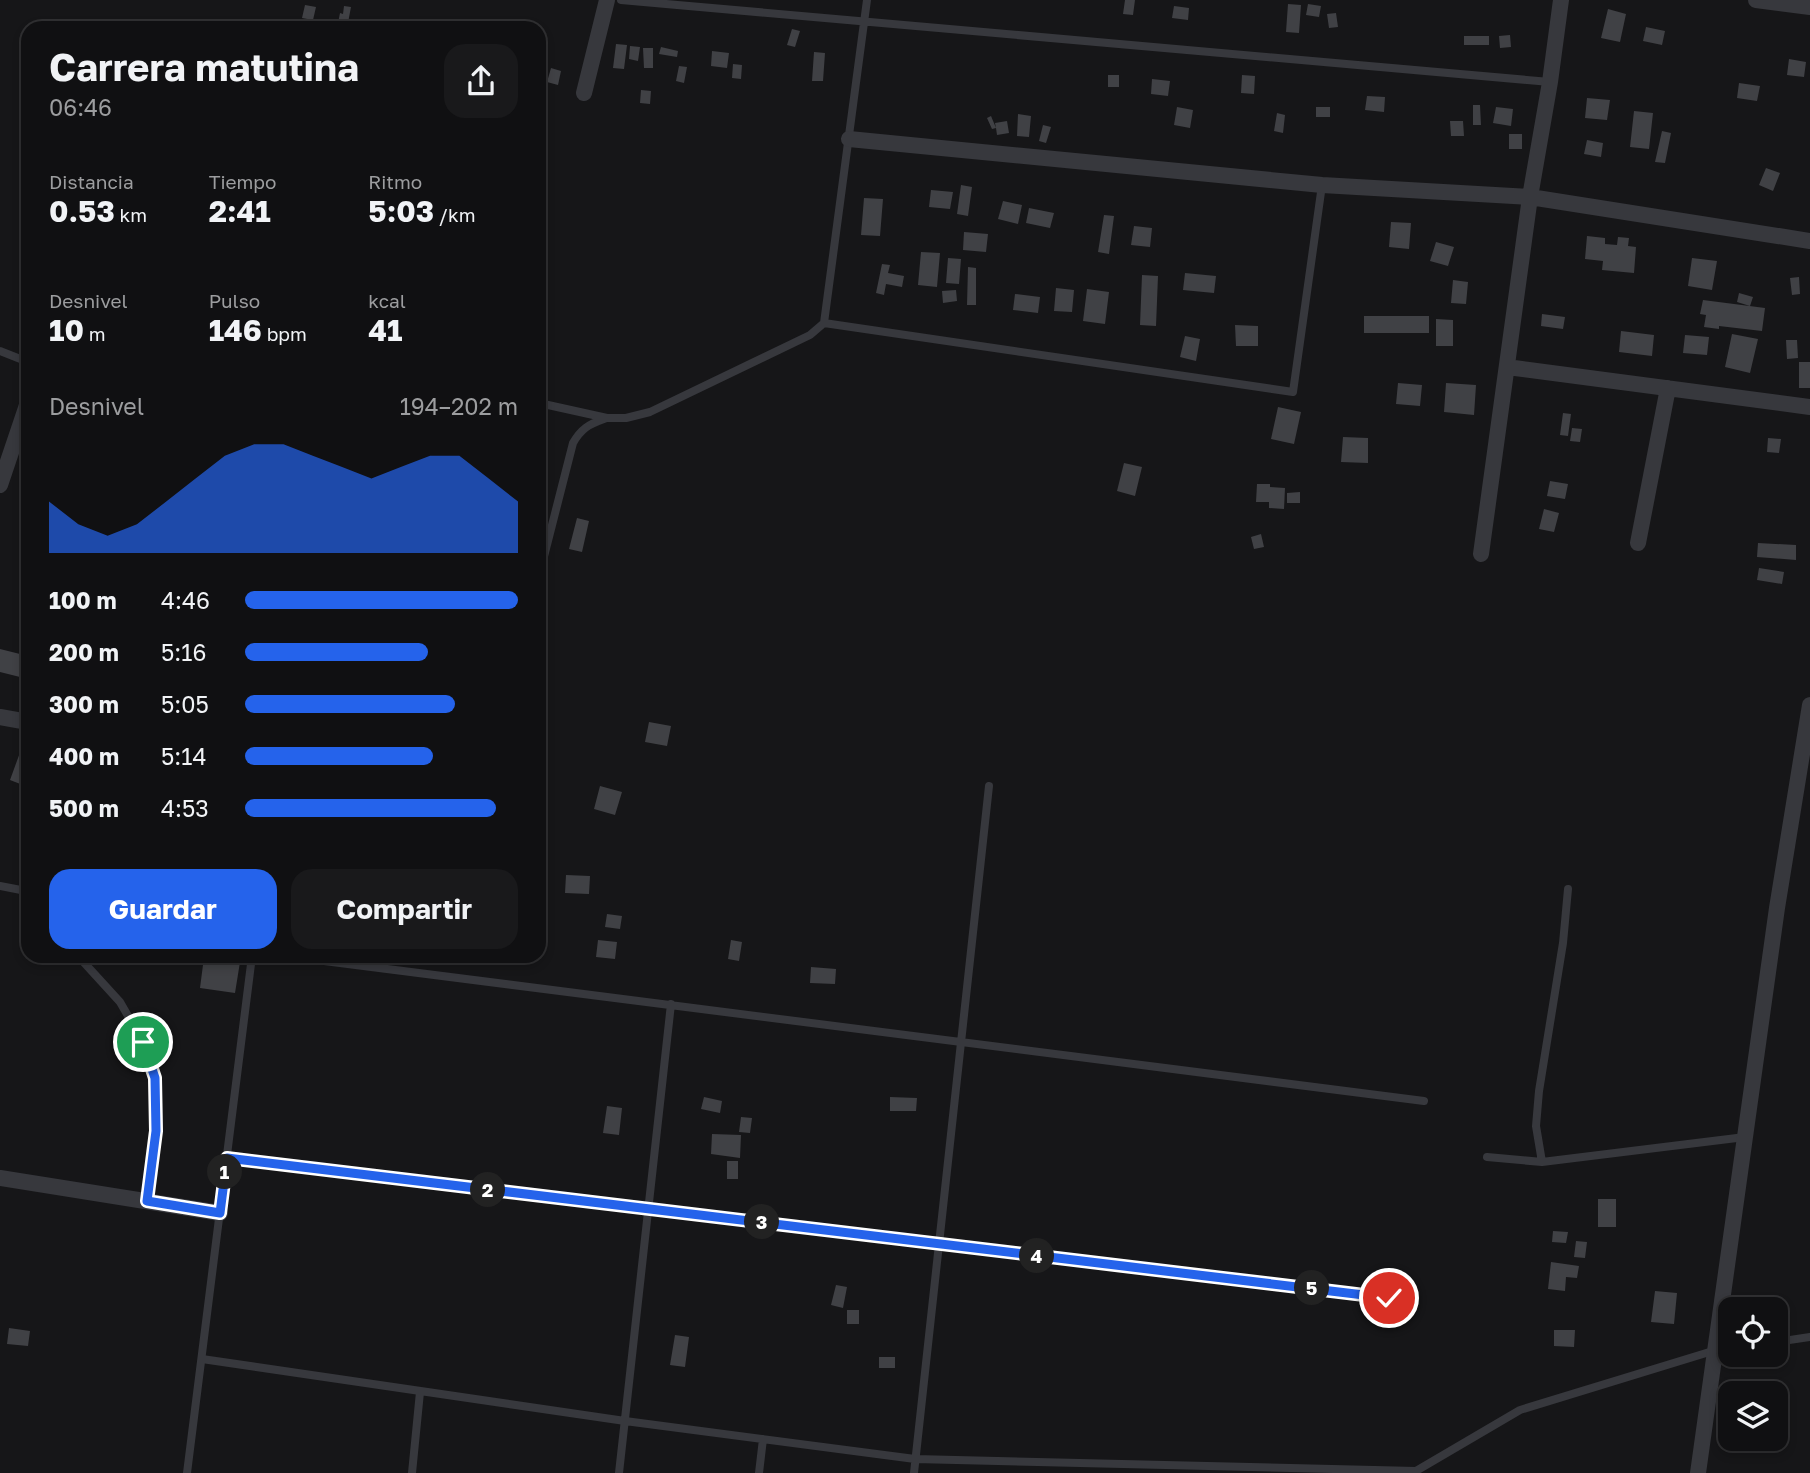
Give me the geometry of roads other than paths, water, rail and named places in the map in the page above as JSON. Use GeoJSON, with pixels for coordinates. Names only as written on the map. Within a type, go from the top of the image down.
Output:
{"type":"FeatureCollection","features":[{"type":"Feature","properties":{"kind":"street"},"geometry":{"type":"LineString","coordinates":[[584,93],[607,0]]}},
{"type":"Feature","properties":{"kind":"street"},"geometry":{"type":"LineString","coordinates":[[1481,554],[1560,0]]}},
{"type":"Feature","properties":{"kind":"street"},"geometry":{"type":"LineString","coordinates":[[1756,0],[1810,7]]}},
{"type":"Feature","properties":{"kind":"street"},"geometry":{"type":"LineString","coordinates":[[849,139],[1322,185],[1530,197],[1810,242]]}},
{"type":"Feature","properties":{"kind":"street"},"geometry":{"type":"LineString","coordinates":[[1507,367],[1810,407]]}},
{"type":"Feature","properties":{"kind":"street"},"geometry":{"type":"LineString","coordinates":[[1638,543],[1668,388]]}},
{"type":"Feature","properties":{"kind":"street"},"geometry":{"type":"LineString","coordinates":[[0,485],[21,423]]}},
{"type":"Feature","properties":{"kind":"street"},"geometry":{"type":"LineString","coordinates":[[1728,1297],[1745,1137],[1777,908],[1810,705]]}},
{"type":"Feature","properties":{"kind":"street"},"geometry":{"type":"LineString","coordinates":[[0,717],[21,721]]}},
{"type":"Feature","properties":{"kind":"street"},"geometry":{"type":"LineString","coordinates":[[0,1178],[224,1213]]}},
{"type":"Feature","properties":{"kind":"street"},"geometry":{"type":"LineString","coordinates":[[1698,1473],[1719,1367]]}},
{"type":"Feature","properties":{"kind":"lane"},"geometry":{"type":"LineString","coordinates":[[621,0],[1550,82]]}},
{"type":"Feature","properties":{"kind":"lane"},"geometry":{"type":"LineString","coordinates":[[546,405],[607,418],[626,418],[650,412],[810,335],[824,323],[867,0]]}},
{"type":"Feature","properties":{"kind":"lane"},"geometry":{"type":"LineString","coordinates":[[824,323],[1293,392],[1322,185]]}},
{"type":"Feature","properties":{"kind":"lane"},"geometry":{"type":"LineString","coordinates":[[0,351],[21,359]]}},
{"type":"Feature","properties":{"kind":"lane"},"geometry":{"type":"LineString","coordinates":[[546,549],[573,443],[579,433],[590,424],[607,418]]}},
{"type":"Feature","properties":{"kind":"lane"},"geometry":{"type":"LineString","coordinates":[[914,1473],[989,786]]}},
{"type":"Feature","properties":{"kind":"lane"},"geometry":{"type":"LineString","coordinates":[[0,886],[21,890]]}},
{"type":"Feature","properties":{"kind":"lane"},"geometry":{"type":"LineString","coordinates":[[1542,1162],[1536,1126],[1538,1102],[1563,943],[1568,889]]}},
{"type":"Feature","properties":{"kind":"lane"},"geometry":{"type":"LineString","coordinates":[[84,963],[120,1002],[143,1042],[155,1078],[156,1131],[147,1201]]}},
{"type":"Feature","properties":{"kind":"lane"},"geometry":{"type":"LineString","coordinates":[[187,1473],[224,1213],[227,1158],[251,963]]}},
{"type":"Feature","properties":{"kind":"lane"},"geometry":{"type":"LineString","coordinates":[[341,963],[1424,1101]]}},
{"type":"Feature","properties":{"kind":"lane"},"geometry":{"type":"LineString","coordinates":[[619,1473],[671,1004]]}},
{"type":"Feature","properties":{"kind":"lane"},"geometry":{"type":"LineString","coordinates":[[1487,1157],[1542,1162],[1745,1137]]}},
{"type":"Feature","properties":{"kind":"lane"},"geometry":{"type":"LineString","coordinates":[[227,1158],[1389,1298]]}},
{"type":"Feature","properties":{"kind":"lane"},"geometry":{"type":"LineString","coordinates":[[1788,1340],[1810,1337]]}},
{"type":"Feature","properties":{"kind":"lane"},"geometry":{"type":"LineString","coordinates":[[202,1359],[625,1421],[915,1459],[1287,1471],[1416,1471],[1520,1410],[1718,1351]]}},
{"type":"Feature","properties":{"kind":"lane"},"geometry":{"type":"LineString","coordinates":[[412,1473],[420,1392]]}},
{"type":"Feature","properties":{"kind":"lane"},"geometry":{"type":"LineString","coordinates":[[759,1473],[763,1439]]}}]}
